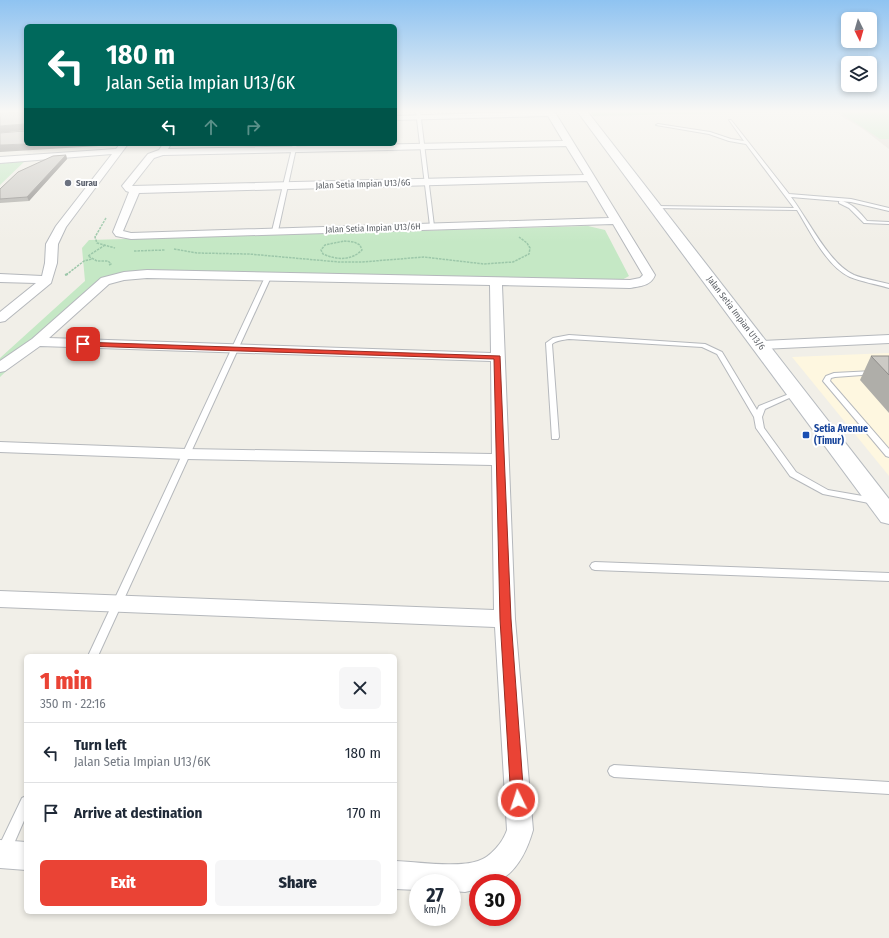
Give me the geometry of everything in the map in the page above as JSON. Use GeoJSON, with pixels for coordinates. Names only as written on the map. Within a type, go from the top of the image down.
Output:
{"type":"FeatureCollection","features":[{"type":"Feature","properties":{"kind":"street"},"geometry":{"type":"LineString","coordinates":[[0,160],[49,155]]}},
{"type":"Feature","properties":{"kind":"street"},"geometry":{"type":"LineString","coordinates":[[0,318],[47,280],[51,263],[52,244],[61,226],[115,155]]}},
{"type":"Feature","properties":{"kind":"street"},"geometry":{"type":"LineString","coordinates":[[135,190],[129,189],[127,186],[153,155]]}},
{"type":"Feature","properties":{"kind":"street"},"geometry":{"type":"LineString","coordinates":[[0,368],[37,342],[105,281],[114,278],[147,274],[630,284],[644,281],[649,275],[576,155]]}},
{"type":"Feature","properties":{"kind":"street","name":"Jalan Setia Impian U13/6"},"geometry":{"type":"LineString","coordinates":[[615,155],[889,516]]}},
{"type":"Feature","properties":{"kind":"street","name":"Jalan Setia Impian U13/6G"},"geometry":{"type":"LineString","coordinates":[[135,190],[590,178]]}},
{"type":"Feature","properties":{"kind":"street","name":"Jalan Setia Impian U13/6H"},"geometry":{"type":"LineString","coordinates":[[135,190],[118,232],[120,234],[131,236],[616,220]]}},
{"type":"Feature","properties":{"kind":"street"},"geometry":{"type":"LineString","coordinates":[[0,278],[47,280]]}},
{"type":"Feature","properties":{"kind":"street"},"geometry":{"type":"LineString","coordinates":[[397,875],[465,878],[486,873],[501,862],[515,846],[520,830],[505,619],[496,282]]}},
{"type":"Feature","properties":{"kind":"street"},"geometry":{"type":"LineString","coordinates":[[760,345],[889,339]]}},
{"type":"Feature","properties":{"kind":"street"},"geometry":{"type":"LineString","coordinates":[[37,342],[498,357]]}},
{"type":"Feature","properties":{"kind":"street"},"geometry":{"type":"LineString","coordinates":[[0,447],[186,454],[500,460]]}},
{"type":"Feature","properties":{"kind":"street"},"geometry":{"type":"LineString","coordinates":[[0,599],[505,619]]}},
{"type":"Feature","properties":{"kind":"lane"},"geometry":{"type":"LineString","coordinates":[[274,231],[292,155]]}},
{"type":"Feature","properties":{"kind":"lane"},"geometry":{"type":"LineString","coordinates":[[424,155],[432,226]]}},
{"type":"Feature","properties":{"kind":"lane"},"geometry":{"type":"LineString","coordinates":[[755,155],[798,210],[830,260],[840,269],[857,277],[889,286]]}},
{"type":"Feature","properties":{"kind":"lane"},"geometry":{"type":"LineString","coordinates":[[786,195],[835,198],[875,205],[889,210]]}},
{"type":"Feature","properties":{"kind":"lane"},"geometry":{"type":"LineString","coordinates":[[835,198],[851,207],[866,222],[889,223]]}},
{"type":"Feature","properties":{"kind":"lane"},"geometry":{"type":"LineString","coordinates":[[655,207],[798,210]]}},
{"type":"Feature","properties":{"kind":"lane"},"geometry":{"type":"LineString","coordinates":[[94,654],[268,277]]}},
{"type":"Feature","properties":{"kind":"lane"},"geometry":{"type":"LineString","coordinates":[[555,437],[549,343],[552,340],[560,338],[592,338],[703,345],[720,353],[758,417],[760,428],[793,474],[826,492],[879,502]]}},
{"type":"Feature","properties":{"kind":"lane"},"geometry":{"type":"LineString","coordinates":[[881,372],[834,375],[828,377],[826,381],[889,454]]}},
{"type":"Feature","properties":{"kind":"lane"},"geometry":{"type":"LineString","coordinates":[[758,417],[762,408],[796,393]]}},
{"type":"Feature","properties":{"kind":"lane"},"geometry":{"type":"LineString","coordinates":[[595,566],[889,578]]}},
{"type":"Feature","properties":{"kind":"lane"},"geometry":{"type":"LineString","coordinates":[[614,771],[889,788]]}},
{"type":"Feature","properties":{"kind":"lane"},"geometry":{"type":"LineString","coordinates":[[9,855],[24,808]]}},
{"type":"Feature","properties":{"kind":"path"},"geometry":{"type":"LineString","coordinates":[[176,246],[172,248],[179,252],[249,254],[339,262],[368,262],[424,257],[484,264],[504,264],[529,254],[530,248],[527,243],[515,236]]}},
{"type":"Feature","properties":{"kind":"path"},"geometry":{"type":"LineString","coordinates":[[334,242],[354,242],[360,245],[362,250],[359,254],[340,259],[330,258],[323,254],[321,250],[325,245],[334,242]]}},
{"type":"Feature","properties":{"kind":"path"},"geometry":{"type":"LineString","coordinates":[[105,245],[88,256],[99,262],[108,261],[111,264],[108,269],[114,278]]}},
{"type":"Feature","properties":{"kind":"path"},"geometry":{"type":"LineString","coordinates":[[47,280],[73,271],[81,261],[92,259]]}},
{"type":"Feature","properties":{"kind":"shaded area"},"geometry":{"type":"Polygon","coordinates":[[[889,353],[889,476],[792,357],[889,353]]]}},
{"type":"Feature","properties":{"kind":"green space"},"geometry":{"type":"Polygon","coordinates":[[[26,160],[0,185],[0,161],[26,160]]]}},
{"type":"Feature","properties":{"kind":"green space"},"geometry":{"type":"Polygon","coordinates":[[[588,226],[605,230],[629,276],[620,281],[146,271],[115,278],[21,357],[0,377],[0,358],[85,281],[82,248],[89,240],[588,226]]]}},
{"type":"Feature","properties":{"kind":"building"},"geometry":{"type":"Polygon","coordinates":[[[66,155],[27,197],[0,199],[0,189],[18,172],[53,156],[66,155]]]}},
{"type":"Feature","properties":{"kind":"building"},"geometry":{"type":"Polygon","coordinates":[[[871,356],[889,356],[889,375],[871,356]]]}},
{"type":"Feature","properties":{"kind":"place","name":"Surau"},"geometry":{"type":"Point","coordinates":[68,183]}},
{"type":"Feature","properties":{"kind":"place","name":"Setia Avenue (Timur)"},"geometry":{"type":"Point","coordinates":[806,435]}},
{"type":"Feature","properties":{"kind":"route"},"geometry":{"type":"LineString","coordinates":[[83,344],[498,357],[505,619],[518,800]]}}]}
